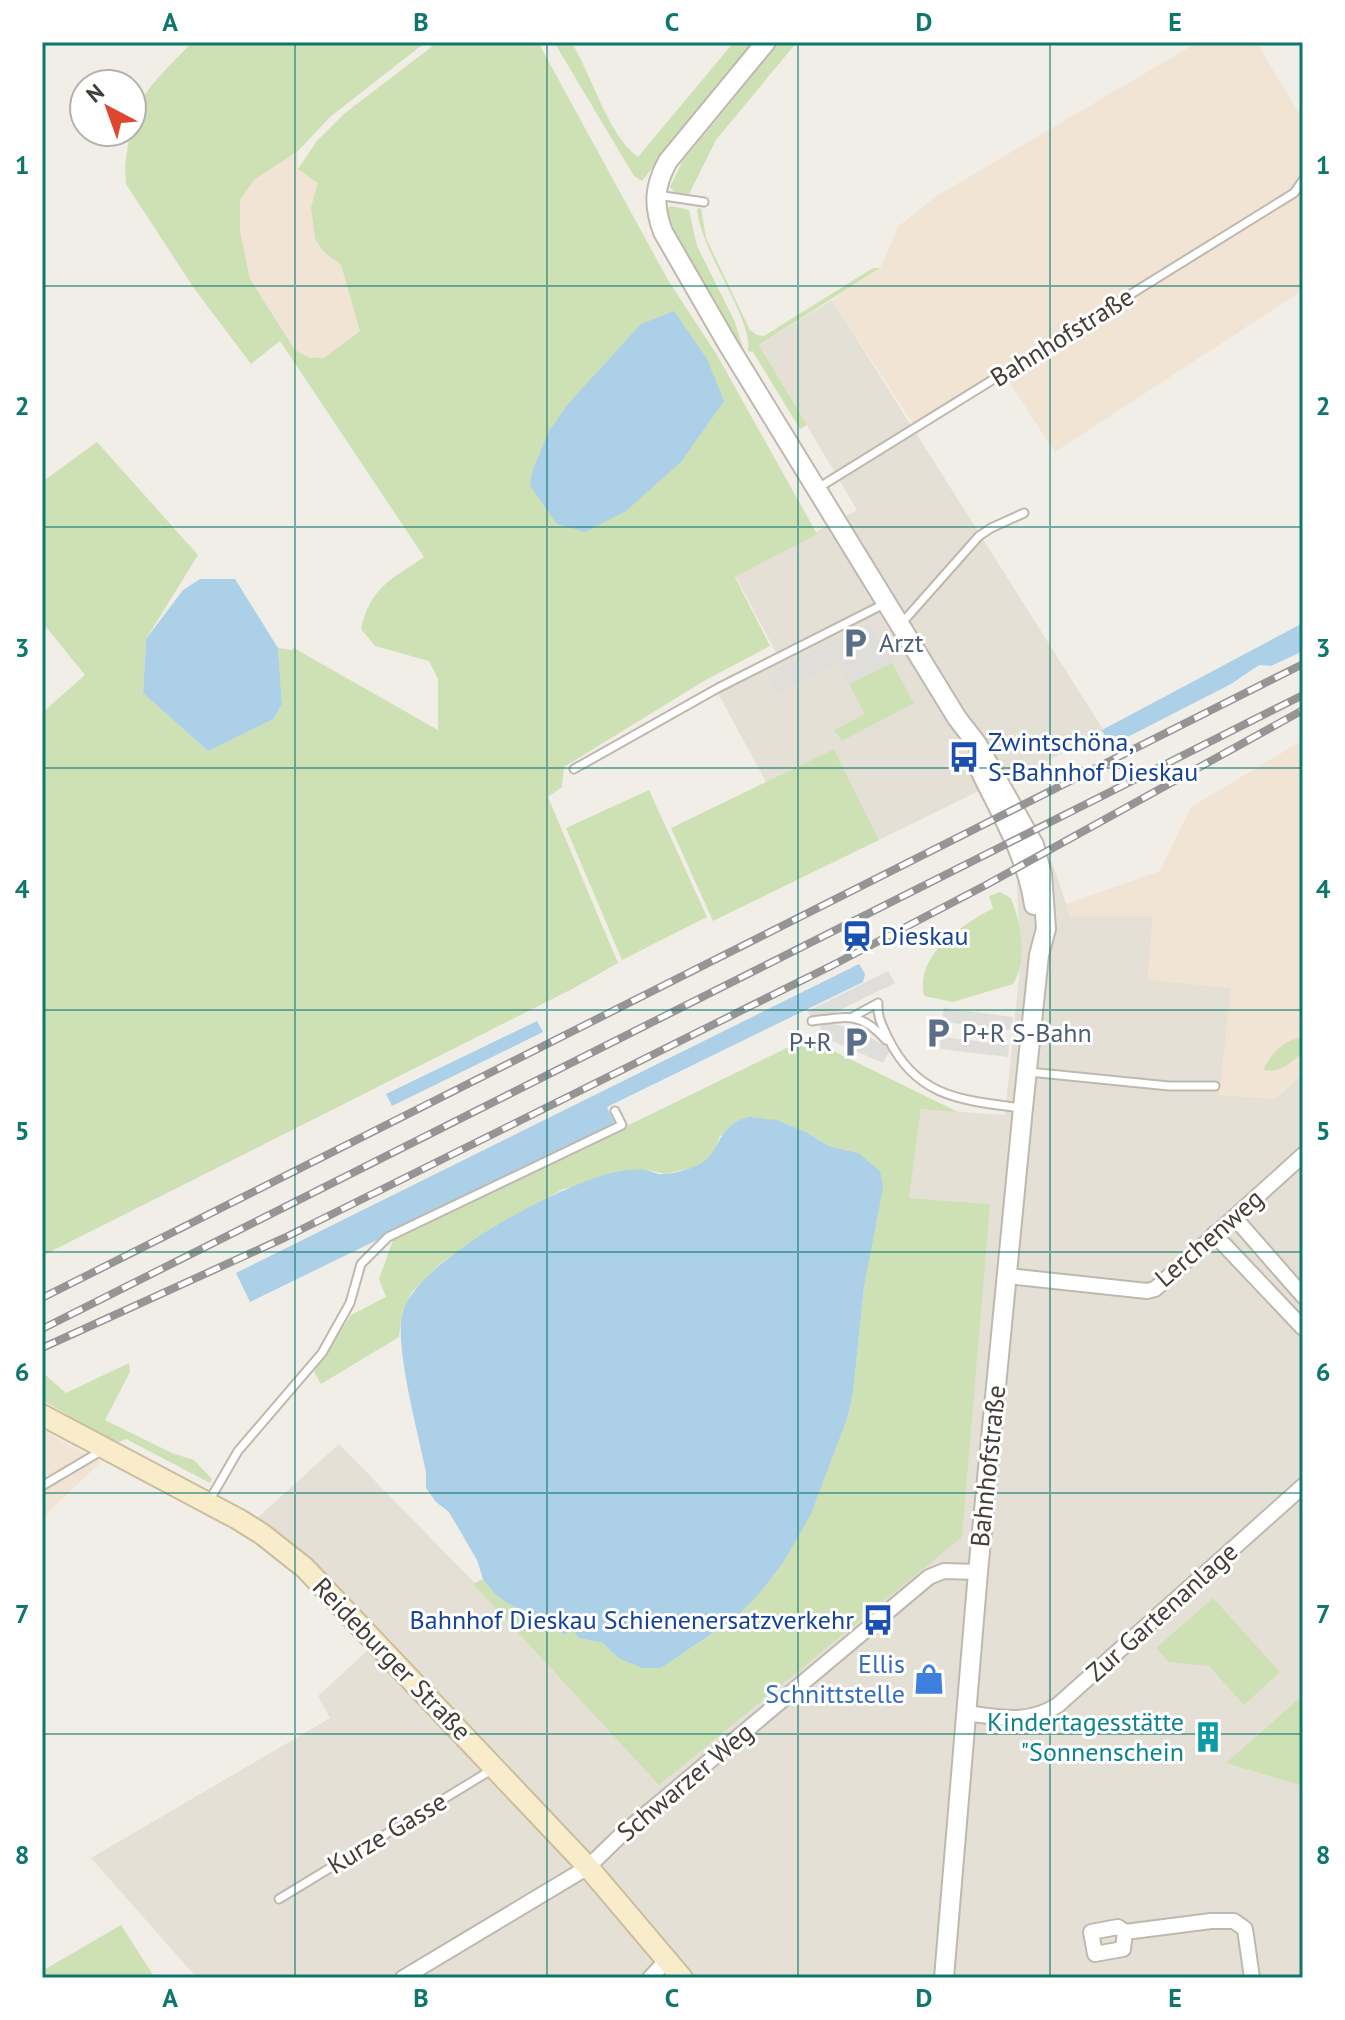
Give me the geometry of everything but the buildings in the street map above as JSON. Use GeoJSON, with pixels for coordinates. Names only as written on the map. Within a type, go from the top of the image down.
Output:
{"type":"FeatureCollection","features":[{"type":"Feature","properties":{"kind":"main road","name":"Reideburger Straße"},"geometry":{"type":"LineString","coordinates":[[42,1415],[262,1534],[305,1568],[588,1867],[682,1978]]}},
{"type":"Feature","properties":{"kind":"street"},"geometry":{"type":"LineString","coordinates":[[655,195],[668,161],[766,42]]}},
{"type":"Feature","properties":{"kind":"street","name":"Bahnhofstraße"},"geometry":{"type":"LineString","coordinates":[[655,195],[656,213],[663,232],[816,489],[957,718],[977,744],[1034,845],[1042,874],[1046,929],[1039,955],[1023,1108],[965,1713],[944,1978]]}},
{"type":"Feature","properties":{"kind":"street","name":"Lerchenweg"},"geometry":{"type":"LineString","coordinates":[[1008,1276],[1147,1291],[1155,1289],[1303,1155]]}},
{"type":"Feature","properties":{"kind":"street"},"geometry":{"type":"LineString","coordinates":[[1234,1217],[1303,1296]]}},
{"type":"Feature","properties":{"kind":"street"},"geometry":{"type":"LineString","coordinates":[[1214,1234],[1303,1328]]}},
{"type":"Feature","properties":{"kind":"street","name":"Zur Gartenanlage"},"geometry":{"type":"LineString","coordinates":[[965,1713],[1022,1719],[1043,1715],[1058,1705],[1303,1486]]}},
{"type":"Feature","properties":{"kind":"street","name":"Schwarzer Weg"},"geometry":{"type":"LineString","coordinates":[[403,1978],[588,1867],[620,1836],[929,1577],[944,1571],[978,1572]]}},
{"type":"Feature","properties":{"kind":"street"},"geometry":{"type":"LineString","coordinates":[[1125,1932],[1211,1921],[1238,1923],[1245,1929],[1252,1978]]}},
{"type":"Feature","properties":{"kind":"street"},"geometry":{"type":"LineString","coordinates":[[650,1978],[667,1960]]}},
{"type":"Feature","properties":{"kind":"lane","name":"Bahnhofstraße"},"geometry":{"type":"LineString","coordinates":[[816,489],[1294,193],[1303,180]]}},
{"type":"Feature","properties":{"kind":"lane"},"geometry":{"type":"LineString","coordinates":[[655,195],[704,202]]}},
{"type":"Feature","properties":{"kind":"lane"},"geometry":{"type":"LineString","coordinates":[[900,625],[979,536],[1024,513]]}},
{"type":"Feature","properties":{"kind":"lane"},"geometry":{"type":"LineString","coordinates":[[574,769],[718,688],[886,603]]}},
{"type":"Feature","properties":{"kind":"lane"},"geometry":{"type":"LineString","coordinates":[[812,1021],[854,1016],[878,1003],[877,1015],[908,1071],[942,1092],[962,1099],[1023,1108]]}},
{"type":"Feature","properties":{"kind":"lane"},"geometry":{"type":"LineString","coordinates":[[854,1016],[876,1029],[893,1047]]}},
{"type":"Feature","properties":{"kind":"lane"},"geometry":{"type":"LineString","coordinates":[[1027,1071],[1169,1086],[1215,1086]]}},
{"type":"Feature","properties":{"kind":"lane"},"geometry":{"type":"LineString","coordinates":[[208,1503],[238,1451],[322,1353],[350,1303],[361,1264],[388,1237],[622,1125],[615,1111]]}},
{"type":"Feature","properties":{"kind":"lane"},"geometry":{"type":"LineString","coordinates":[[42,1486],[103,1450]]}},
{"type":"Feature","properties":{"kind":"lane","name":"Kurze Gasse"},"geometry":{"type":"LineString","coordinates":[[279,1899],[495,1767]]}},
{"type":"Feature","properties":{"kind":"shaded area"},"geometry":{"type":"Polygon","coordinates":[[[1198,42],[1256,42],[1303,120],[1303,290],[1055,452],[1002,371],[913,424],[832,300],[880,268],[899,226],[935,197],[1198,42]]]}},
{"type":"Feature","properties":{"kind":"shaded area"},"geometry":{"type":"Polygon","coordinates":[[[298,151],[298,169],[319,183],[311,207],[324,252],[341,265],[360,331],[324,358],[310,358],[295,350],[250,279],[240,231],[240,200],[254,180],[298,151]]]}},
{"type":"Feature","properties":{"kind":"shaded area"},"geometry":{"type":"Polygon","coordinates":[[[832,300],[1104,731],[1005,783],[1045,866],[1052,862],[1070,916],[1153,917],[1232,988],[1275,1099],[1303,1073],[1303,1978],[197,1978],[91,1858],[330,1718],[318,1696],[368,1650],[292,1570],[243,1531],[339,1444],[498,1607],[658,1781],[990,1204],[909,1198],[921,1109],[1005,1115],[1020,966],[1017,881],[1024,877],[983,789],[879,840],[834,750],[766,782],[714,686],[776,653],[735,575],[857,510],[759,345],[832,300]]]}},
{"type":"Feature","properties":{"kind":"shaded area","name":"Arzt"},"geometry":{"type":"Polygon","coordinates":[[[870,623],[892,663],[849,684],[838,663],[777,694],[767,674],[870,623]]]}},
{"type":"Feature","properties":{"kind":"shaded area"},"geometry":{"type":"Polygon","coordinates":[[[1303,740],[1303,1073],[1275,1099],[1219,1095],[1231,988],[1147,980],[1153,917],[1070,917],[1066,904],[1160,871],[1191,807],[1303,740]]]}},
{"type":"Feature","properties":{"kind":"shaded area"},"geometry":{"type":"Polygon","coordinates":[[[888,971],[895,983],[822,1019],[812,1019],[808,1011],[888,971]]]}},
{"type":"Feature","properties":{"kind":"shaded area","name":"P+R S-Bahn"},"geometry":{"type":"Polygon","coordinates":[[[944,1008],[1013,1017],[1011,1030],[944,1022],[943,1037],[1009,1045],[1008,1057],[940,1049],[941,1037],[932,1036],[934,1020],[942,1020],[944,1008]]]}},
{"type":"Feature","properties":{"kind":"shaded area","name":"P+R"},"geometry":{"type":"Polygon","coordinates":[[[823,1022],[853,1028],[891,1049],[883,1063],[818,1035],[823,1022]]]}},
{"type":"Feature","properties":{"kind":"shaded area"},"geometry":{"type":"Polygon","coordinates":[[[42,1430],[101,1462],[42,1518],[42,1430]]]}},
{"type":"Feature","properties":{"kind":"green space"},"geometry":{"type":"Polygon","coordinates":[[[192,42],[426,42],[330,117],[298,151],[254,180],[240,200],[240,231],[250,279],[295,350],[310,358],[324,358],[360,331],[341,265],[324,252],[315,239],[311,207],[318,183],[298,169],[316,142],[345,113],[438,42],[538,42],[668,280],[717,355],[817,534],[735,577],[770,646],[704,681],[564,767],[562,787],[548,797],[618,963],[42,1256],[42,713],[85,675],[42,622],[42,482],[97,442],[198,555],[146,639],[143,693],[208,751],[274,719],[282,704],[278,648],[293,650],[292,647],[438,730],[438,679],[429,661],[375,646],[361,629],[377,593],[424,557],[280,341],[251,364],[193,287],[126,184],[128,148],[148,148],[148,90],[192,42]]]}},
{"type":"Feature","properties":{"kind":"green space"},"geometry":{"type":"Polygon","coordinates":[[[554,42],[571,42],[609,120],[627,147],[638,157],[734,42],[754,42],[642,181],[634,176],[554,42]]]}},
{"type":"Feature","properties":{"kind":"green space"},"geometry":{"type":"Polygon","coordinates":[[[780,42],[797,42],[716,140],[689,194],[674,192],[670,187],[682,162],[780,42]]]}},
{"type":"Feature","properties":{"kind":"green space"},"geometry":{"type":"Polygon","coordinates":[[[671,206],[689,210],[697,246],[735,322],[747,362],[677,242],[667,209],[671,206]]]}},
{"type":"Feature","properties":{"kind":"green space"},"geometry":{"type":"Polygon","coordinates":[[[701,208],[706,238],[750,330],[757,335],[764,336],[873,268],[880,268],[759,345],[807,425],[800,429],[753,352],[748,351],[743,321],[707,245],[697,209],[701,208]]]}},
{"type":"Feature","properties":{"kind":"green space"},"geometry":{"type":"Polygon","coordinates":[[[892,663],[914,703],[842,741],[834,730],[865,714],[849,684],[892,663]]]}},
{"type":"Feature","properties":{"kind":"green space"},"geometry":{"type":"Polygon","coordinates":[[[834,749],[879,840],[713,921],[671,828],[834,749]]]}},
{"type":"Feature","properties":{"kind":"green space"},"geometry":{"type":"Polygon","coordinates":[[[649,790],[707,917],[622,960],[566,828],[649,790]]]}},
{"type":"Feature","properties":{"kind":"green space"},"geometry":{"type":"Polygon","coordinates":[[[1000,892],[1011,898],[1020,930],[1022,953],[1013,984],[953,1002],[924,996],[926,967],[933,954],[967,923],[993,908],[989,896],[1000,892]]]}},
{"type":"Feature","properties":{"kind":"green space"},"geometry":{"type":"Polygon","coordinates":[[[1303,1037],[1302,1053],[1293,1061],[1280,1069],[1263,1070],[1279,1048],[1303,1037]]]}},
{"type":"Feature","properties":{"kind":"green space"},"geometry":{"type":"Polygon","coordinates":[[[807,1038],[958,1112],[921,1109],[909,1198],[990,1204],[962,1537],[659,1785],[473,1584],[483,1579],[493,1592],[532,1615],[546,1617],[564,1635],[572,1628],[579,1638],[603,1643],[618,1658],[661,1668],[735,1618],[759,1594],[783,1563],[848,1416],[872,1241],[858,1153],[829,1146],[777,1120],[720,1136],[714,1152],[695,1167],[665,1174],[648,1170],[563,1189],[441,1263],[412,1292],[402,1312],[399,1337],[321,1384],[314,1372],[351,1315],[386,1297],[379,1279],[393,1240],[807,1038]]]}},
{"type":"Feature","properties":{"kind":"green space"},"geometry":{"type":"Polygon","coordinates":[[[129,1363],[130,1372],[105,1420],[172,1453],[194,1460],[212,1479],[210,1483],[126,1439],[116,1443],[42,1400],[42,1372],[66,1393],[129,1363]]]}},
{"type":"Feature","properties":{"kind":"green space"},"geometry":{"type":"Polygon","coordinates":[[[1213,1598],[1280,1672],[1244,1705],[1209,1666],[1169,1662],[1156,1648],[1213,1598]]]}},
{"type":"Feature","properties":{"kind":"green space"},"geometry":{"type":"Polygon","coordinates":[[[1303,1695],[1303,1786],[1226,1763],[1303,1695]]]}},
{"type":"Feature","properties":{"kind":"green space"},"geometry":{"type":"Polygon","coordinates":[[[121,1925],[155,1978],[42,1978],[42,1971],[121,1925]]]}},
{"type":"Feature","properties":{"kind":"water"},"geometry":{"type":"Polygon","coordinates":[[[674,311],[707,359],[724,401],[681,462],[626,511],[585,532],[557,524],[530,486],[532,472],[549,431],[568,404],[641,324],[674,311]]]}},
{"type":"Feature","properties":{"kind":"water"},"geometry":{"type":"Polygon","coordinates":[[[200,579],[235,579],[278,648],[282,704],[274,719],[208,751],[143,693],[146,639],[183,590],[200,579]]]}},
{"type":"Feature","properties":{"kind":"water"},"geometry":{"type":"Polygon","coordinates":[[[1303,623],[1303,651],[1271,666],[1259,665],[1231,684],[1110,746],[1102,730],[1303,623]]]}},
{"type":"Feature","properties":{"kind":"water"},"geometry":{"type":"Polygon","coordinates":[[[859,964],[865,974],[863,982],[607,1107],[615,1124],[250,1302],[236,1273],[859,964]]]}},
{"type":"Feature","properties":{"kind":"water"},"geometry":{"type":"Polygon","coordinates":[[[537,1021],[543,1032],[392,1106],[386,1094],[537,1021]]]}},
{"type":"Feature","properties":{"kind":"water"},"geometry":{"type":"Polygon","coordinates":[[[749,1117],[777,1120],[829,1146],[858,1153],[880,1171],[883,1188],[864,1287],[853,1393],[848,1416],[810,1516],[783,1563],[735,1618],[661,1668],[642,1668],[618,1658],[603,1643],[579,1638],[572,1629],[564,1635],[546,1617],[532,1615],[507,1603],[483,1579],[477,1560],[449,1512],[436,1502],[426,1488],[426,1472],[401,1344],[403,1311],[415,1290],[436,1268],[496,1226],[592,1179],[627,1170],[661,1174],[693,1167],[710,1156],[729,1127],[749,1117]]]}},
{"type":"Feature","properties":{"kind":"railway"},"geometry":{"type":"LineString","coordinates":[[42,1298],[1303,664]]}},
{"type":"Feature","properties":{"kind":"railway"},"geometry":{"type":"LineString","coordinates":[[42,1329],[1303,695]]}},
{"type":"Feature","properties":{"kind":"railway"},"geometry":{"type":"LineString","coordinates":[[42,1348],[284,1238],[831,966],[986,885],[1303,710]]}},
{"type":"Feature","properties":{"kind":"place","name":"Arzt"},"geometry":{"type":"Point","coordinates":[855,643]}},
{"type":"Feature","properties":{"kind":"place","name":"Zwintschöna, S-Bahnhof Dieskau"},"geometry":{"type":"Point","coordinates":[964,757]}},
{"type":"Feature","properties":{"kind":"place","name":"Dieskau"},"geometry":{"type":"Point","coordinates":[857,936]}},
{"type":"Feature","properties":{"kind":"place","name":"P+R S-Bahn"},"geometry":{"type":"Point","coordinates":[938,1033]}},
{"type":"Feature","properties":{"kind":"place","name":"P+R"},"geometry":{"type":"Point","coordinates":[856,1042]}},
{"type":"Feature","properties":{"kind":"place","name":"Bahnhof Dieskau Schienenersatzverkehr"},"geometry":{"type":"Point","coordinates":[878,1620]}},
{"type":"Feature","properties":{"kind":"place","name":"Ellis Schnittstelle"},"geometry":{"type":"Point","coordinates":[929,1679]}},
{"type":"Feature","properties":{"kind":"place","name":"Kindertagesstätte \"Sonnenschein"},"geometry":{"type":"Point","coordinates":[1208,1737]}}]}
